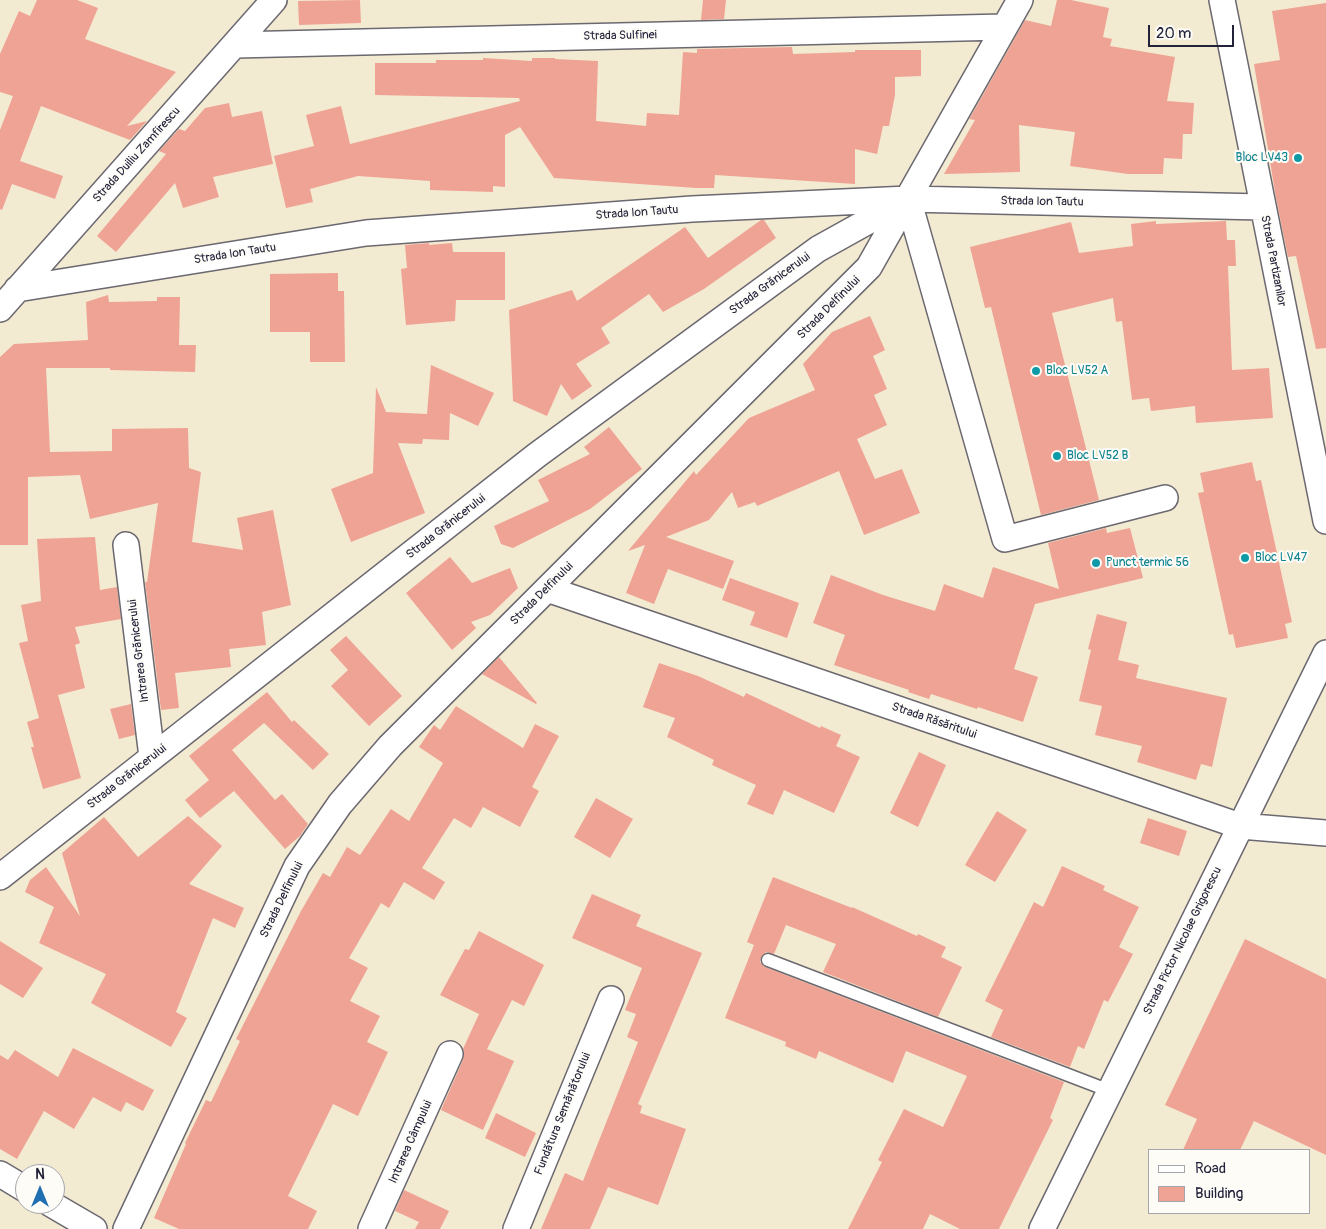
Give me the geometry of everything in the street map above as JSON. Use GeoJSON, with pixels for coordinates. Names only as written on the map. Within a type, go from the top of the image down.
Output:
{"type":"FeatureCollection","features":[{"type":"Feature","properties":{"kind":"street","name":"Strada Duiliu Zamfirescu"},"geometry":{"type":"LineString","coordinates":[[0,309],[274,0]]}},
{"type":"Feature","properties":{"kind":"street","name":"Strada Delfinului"},"geometry":{"type":"LineString","coordinates":[[126,1229],[297,866],[340,804],[390,746],[869,268],[1020,0]]}},
{"type":"Feature","properties":{"kind":"street","name":"Strada Partizanilor"},"geometry":{"type":"LineString","coordinates":[[1222,0],[1326,521]]}},
{"type":"Feature","properties":{"kind":"street","name":"Strada Sulfinei"},"geometry":{"type":"LineString","coordinates":[[235,45],[1004,27]]}},
{"type":"Feature","properties":{"kind":"street","name":"Strada Ion Tautu"},"geometry":{"type":"LineString","coordinates":[[17,289],[366,233],[692,209],[908,199],[1262,206]]}},
{"type":"Feature","properties":{"kind":"street"},"geometry":{"type":"LineString","coordinates":[[908,199],[1005,540],[1165,498]]}},
{"type":"Feature","properties":{"kind":"street","name":"Strada Grănicerului"},"geometry":{"type":"LineString","coordinates":[[0,878],[538,455],[818,249],[908,199]]}},
{"type":"Feature","properties":{"kind":"street","name":"Intrarea Grănicerului"},"geometry":{"type":"LineString","coordinates":[[126,545],[152,757]]}},
{"type":"Feature","properties":{"kind":"street","name":"Strada Răsăritului"},"geometry":{"type":"LineString","coordinates":[[547,589],[1240,826],[1326,833]]}},
{"type":"Feature","properties":{"kind":"street","name":"Strada Pictor Nicolae Grigorescu"},"geometry":{"type":"LineString","coordinates":[[1042,1229],[1326,653]]}},
{"type":"Feature","properties":{"kind":"street","name":"Fundătura Semănătorului"},"geometry":{"type":"LineString","coordinates":[[516,1229],[611,999]]}},
{"type":"Feature","properties":{"kind":"street","name":"Intrarea Câmpului"},"geometry":{"type":"LineString","coordinates":[[371,1229],[450,1054]]}},
{"type":"Feature","properties":{"kind":"street"},"geometry":{"type":"LineString","coordinates":[[0,1174],[15,1183]]}},
{"type":"Feature","properties":{"kind":"street"},"geometry":{"type":"LineString","coordinates":[[65,1212],[94,1229]]}},
{"type":"Feature","properties":{"kind":"lane"},"geometry":{"type":"LineString","coordinates":[[768,960],[1110,1090]]}},
{"type":"Feature","properties":{"kind":"building"},"geometry":{"type":"Polygon","coordinates":[[[37,0],[77,0],[98,8],[85,39],[176,72],[127,126],[147,121],[130,140],[41,106],[20,161],[63,176],[55,199],[12,184],[2,210],[0,209],[0,130],[13,96],[0,92],[0,54],[19,11],[30,16],[37,0]]]}},
{"type":"Feature","properties":{"kind":"building"},"geometry":{"type":"Polygon","coordinates":[[[360,0],[361,23],[299,25],[298,1],[360,0]]]}},
{"type":"Feature","properties":{"kind":"building"},"geometry":{"type":"Polygon","coordinates":[[[703,0],[726,0],[724,19],[701,20],[703,0]]]}},
{"type":"Feature","properties":{"kind":"building"},"geometry":{"type":"Polygon","coordinates":[[[1057,0],[1071,0],[1109,8],[1103,37],[1112,39],[1110,46],[1175,57],[1167,101],[1194,103],[1192,134],[1183,134],[1182,159],[1164,158],[1163,174],[1128,174],[1070,166],[1075,132],[1019,125],[1020,172],[944,174],[975,120],[969,119],[1025,20],[1051,26],[1057,0]]]}},
{"type":"Feature","properties":{"kind":"building","name":"Bloc LV43"},"geometry":{"type":"Polygon","coordinates":[[[1326,3],[1326,348],[1316,349],[1296,256],[1288,257],[1276,198],[1254,64],[1280,60],[1272,11],[1326,3]]]}},
{"type":"Feature","properties":{"kind":"building"},"geometry":{"type":"Polygon","coordinates":[[[792,47],[793,54],[855,52],[855,50],[921,50],[921,76],[895,77],[895,95],[889,126],[883,126],[877,154],[855,149],[855,184],[715,175],[714,188],[696,188],[554,178],[520,127],[505,135],[505,187],[493,186],[493,192],[430,190],[430,181],[358,176],[310,189],[313,202],[286,208],[274,156],[314,146],[306,115],[341,106],[350,144],[520,101],[519,98],[375,95],[375,63],[436,63],[436,60],[483,60],[483,58],[532,61],[532,58],[555,58],[598,61],[596,121],[646,126],[647,113],[679,115],[683,52],[697,53],[697,49],[792,47]]]}},
{"type":"Feature","properties":{"kind":"building"},"geometry":{"type":"Polygon","coordinates":[[[229,103],[232,117],[262,111],[273,164],[213,177],[219,197],[183,208],[175,183],[116,252],[97,236],[166,154],[159,151],[179,129],[185,131],[205,108],[229,103]]]}},
{"type":"Feature","properties":{"kind":"building"},"geometry":{"type":"Polygon","coordinates":[[[761,220],[764,220],[776,238],[704,289],[663,312],[649,294],[601,328],[610,343],[576,364],[592,386],[572,400],[561,384],[547,416],[513,401],[509,310],[572,290],[577,301],[685,227],[708,258],[761,220]]]}},
{"type":"Feature","properties":{"kind":"building"},"geometry":{"type":"Polygon","coordinates":[[[1156,221],[1156,224],[1226,221],[1227,240],[1235,240],[1236,266],[1228,266],[1232,370],[1269,368],[1273,418],[1196,423],[1195,406],[1151,411],[1149,398],[1132,400],[1122,321],[1116,322],[1113,298],[1052,313],[1099,500],[1041,515],[991,307],[985,308],[970,247],[1071,222],[1079,253],[1133,246],[1131,224],[1156,221]]]}},
{"type":"Feature","properties":{"kind":"building"},"geometry":{"type":"Polygon","coordinates":[[[429,243],[429,245],[452,243],[453,252],[505,252],[505,300],[456,300],[455,321],[406,325],[401,269],[407,268],[405,245],[429,243]]]}},
{"type":"Feature","properties":{"kind":"building"},"geometry":{"type":"Polygon","coordinates":[[[338,273],[338,291],[344,291],[345,362],[310,362],[310,332],[270,332],[270,274],[338,273]]]}},
{"type":"Feature","properties":{"kind":"building"},"geometry":{"type":"Polygon","coordinates":[[[108,295],[109,302],[157,301],[157,297],[180,297],[179,345],[196,345],[195,372],[110,370],[110,368],[46,368],[50,452],[112,451],[112,429],[188,428],[189,468],[201,472],[192,542],[243,550],[237,518],[273,510],[291,605],[262,612],[266,645],[229,649],[231,667],[175,673],[179,708],[161,710],[145,582],[147,582],[158,503],[90,519],[80,475],[28,477],[28,545],[0,545],[0,357],[14,344],[88,340],[86,302],[108,295]]]}},
{"type":"Feature","properties":{"kind":"building"},"geometry":{"type":"Polygon","coordinates":[[[870,316],[885,350],[873,356],[887,389],[874,395],[887,425],[857,439],[875,479],[902,469],[920,513],[864,535],[839,471],[757,506],[755,502],[738,508],[732,492],[709,520],[666,537],[734,561],[723,589],[668,569],[654,604],[626,593],[645,545],[628,551],[694,471],[696,475],[749,418],[815,390],[803,364],[832,332],[870,316]]]}},
{"type":"Feature","properties":{"kind":"building"},"geometry":{"type":"Polygon","coordinates":[[[431,365],[494,393],[478,426],[450,413],[449,440],[423,439],[422,444],[398,443],[425,513],[351,542],[331,489],[373,473],[376,387],[386,412],[427,414],[431,365]]]}},
{"type":"Feature","properties":{"kind":"building"},"geometry":{"type":"Polygon","coordinates":[[[609,427],[642,469],[590,509],[513,548],[501,544],[494,526],[549,501],[538,480],[590,454],[584,447],[609,427]]]}},
{"type":"Feature","properties":{"kind":"building","name":"Bloc LV47"},"geometry":{"type":"Polygon","coordinates":[[[1252,462],[1256,481],[1261,480],[1292,622],[1285,624],[1288,638],[1236,648],[1233,634],[1229,635],[1198,493],[1204,492],[1200,473],[1252,462]]]}},
{"type":"Feature","properties":{"kind":"building"},"geometry":{"type":"Polygon","coordinates":[[[1106,528],[1107,533],[1130,528],[1143,578],[1035,604],[1014,669],[1038,677],[1023,722],[931,694],[929,699],[908,692],[909,690],[834,665],[845,635],[813,623],[831,575],[883,595],[935,611],[944,584],[983,598],[993,567],[1059,589],[1048,543],[1106,528]]]}},
{"type":"Feature","properties":{"kind":"building"},"geometry":{"type":"Polygon","coordinates":[[[95,537],[100,590],[117,587],[121,619],[75,627],[80,643],[75,645],[85,688],[58,695],[81,778],[43,789],[31,747],[34,747],[27,722],[39,718],[19,643],[28,641],[21,605],[41,601],[37,539],[95,537]]]}},
{"type":"Feature","properties":{"kind":"building"},"geometry":{"type":"Polygon","coordinates":[[[450,557],[472,583],[510,568],[518,588],[490,615],[471,622],[476,628],[452,650],[406,593],[450,557]]]}},
{"type":"Feature","properties":{"kind":"building"},"geometry":{"type":"Polygon","coordinates":[[[730,578],[799,603],[787,638],[750,625],[755,612],[722,600],[730,578]]]}},
{"type":"Feature","properties":{"kind":"building"},"geometry":{"type":"Polygon","coordinates":[[[1097,614],[1127,622],[1118,660],[1139,665],[1136,678],[1227,698],[1212,767],[1201,764],[1196,780],[1137,762],[1142,746],[1095,735],[1102,706],[1079,701],[1091,650],[1088,649],[1097,614]]]}},
{"type":"Feature","properties":{"kind":"building"},"geometry":{"type":"Polygon","coordinates":[[[346,636],[402,696],[369,726],[331,686],[348,670],[330,650],[346,636]]]}},
{"type":"Feature","properties":{"kind":"building"},"geometry":{"type":"Polygon","coordinates":[[[499,657],[537,703],[536,704],[482,674],[499,657]]]}},
{"type":"Feature","properties":{"kind":"building"},"geometry":{"type":"Polygon","coordinates":[[[659,663],[698,676],[744,697],[746,693],[820,728],[821,726],[841,735],[836,746],[860,757],[834,813],[784,790],[773,815],[747,804],[756,785],[712,765],[714,760],[667,737],[675,718],[643,707],[659,663]]]}},
{"type":"Feature","properties":{"kind":"building"},"geometry":{"type":"Polygon","coordinates":[[[267,692],[292,722],[294,720],[329,754],[313,770],[264,723],[232,750],[275,800],[282,794],[308,824],[300,836],[285,849],[234,791],[200,818],[185,800],[209,780],[189,756],[267,692]]]}},
{"type":"Feature","properties":{"kind":"building"},"geometry":{"type":"Polygon","coordinates":[[[131,704],[135,735],[119,739],[110,709],[131,704]]]}},
{"type":"Feature","properties":{"kind":"building"},"geometry":{"type":"Polygon","coordinates":[[[456,706],[523,748],[535,724],[559,736],[532,787],[539,791],[520,827],[483,807],[471,828],[454,818],[422,868],[445,882],[434,900],[404,882],[389,908],[381,903],[349,958],[368,968],[350,1001],[380,1016],[367,1042],[388,1052],[358,1116],[333,1104],[288,1196],[317,1211],[308,1229],[179,1229],[154,1218],[185,1143],[206,1100],[211,1102],[240,1041],[236,1039],[301,911],[323,873],[330,877],[347,847],[360,855],[391,809],[409,821],[443,763],[419,747],[434,725],[440,730],[456,706]]]}},
{"type":"Feature","properties":{"kind":"building"},"geometry":{"type":"Polygon","coordinates":[[[919,752],[946,765],[918,827],[890,813],[919,752]]]}},
{"type":"Feature","properties":{"kind":"building"},"geometry":{"type":"Polygon","coordinates":[[[596,798],[633,819],[610,858],[574,837],[596,798]]]}},
{"type":"Feature","properties":{"kind":"building"},"geometry":{"type":"Polygon","coordinates":[[[997,811],[1027,830],[995,882],[965,865],[997,811]]]}},
{"type":"Feature","properties":{"kind":"building"},"geometry":{"type":"Polygon","coordinates":[[[188,816],[222,846],[189,884],[244,908],[235,928],[213,918],[176,1012],[187,1018],[171,1047],[91,1003],[106,974],[39,943],[54,907],[25,892],[30,880],[46,867],[80,916],[62,853],[104,817],[138,857],[188,816]]]}},
{"type":"Feature","properties":{"kind":"building"},"geometry":{"type":"Polygon","coordinates":[[[1148,818],[1187,831],[1179,856],[1140,843],[1148,818]]]}},
{"type":"Feature","properties":{"kind":"building"},"geometry":{"type":"Polygon","coordinates":[[[1062,866],[1105,886],[1103,890],[1139,907],[1119,947],[1133,954],[1108,1002],[1104,1000],[1084,1049],[1078,1046],[1070,1067],[991,1037],[1003,1010],[985,1001],[1034,902],[1043,907],[1062,866]]]}},
{"type":"Feature","properties":{"kind":"building"},"geometry":{"type":"Polygon","coordinates":[[[773,877],[852,907],[946,947],[941,957],[962,967],[938,1017],[823,972],[836,944],[786,925],[774,954],[766,952],[761,957],[760,962],[765,967],[1064,1082],[1050,1118],[1053,1120],[999,1229],[960,1229],[930,1214],[923,1229],[848,1229],[882,1162],[878,1160],[904,1109],[943,1127],[967,1076],[906,1051],[893,1083],[819,1051],[816,1059],[785,1046],[786,1042],[725,1018],[754,945],[747,942],[773,877]]]}},
{"type":"Feature","properties":{"kind":"building"},"geometry":{"type":"Polygon","coordinates":[[[592,894],[641,915],[636,926],[702,953],[638,1104],[642,1106],[640,1113],[686,1129],[658,1205],[608,1187],[590,1229],[541,1229],[565,1173],[583,1181],[638,1042],[627,1037],[636,1014],[625,1010],[642,968],[572,938],[592,894]]]}},
{"type":"Feature","properties":{"kind":"building"},"geometry":{"type":"Polygon","coordinates":[[[479,931],[544,965],[524,1006],[512,1000],[487,1049],[514,1061],[483,1130],[441,1110],[463,1060],[463,1049],[479,1014],[440,995],[465,949],[469,950],[479,931]]]}},
{"type":"Feature","properties":{"kind":"building"},"geometry":{"type":"Polygon","coordinates":[[[1245,939],[1326,979],[1326,1155],[1254,1121],[1240,1149],[1183,1149],[1197,1119],[1165,1105],[1245,939]]]}},
{"type":"Feature","properties":{"kind":"building"},"geometry":{"type":"Polygon","coordinates":[[[0,941],[43,968],[23,998],[0,984],[0,941]]]}},
{"type":"Feature","properties":{"kind":"building"},"geometry":{"type":"Polygon","coordinates":[[[73,1048],[154,1090],[143,1111],[126,1102],[121,1112],[93,1097],[74,1129],[44,1111],[17,1159],[0,1149],[0,1055],[8,1060],[15,1050],[58,1077],[73,1048]]]}},
{"type":"Feature","properties":{"kind":"building"},"geometry":{"type":"Polygon","coordinates":[[[496,1113],[536,1133],[525,1157],[485,1138],[496,1113]]]}},
{"type":"Feature","properties":{"kind":"building"},"geometry":{"type":"Polygon","coordinates":[[[404,1190],[449,1211],[440,1229],[415,1229],[419,1222],[395,1211],[404,1190]]]}},
{"type":"Feature","properties":{"kind":"place","name":"Bloc LV43"},"geometry":{"type":"Point","coordinates":[1298,158]}},
{"type":"Feature","properties":{"kind":"place","name":"Bloc LV52 A"},"geometry":{"type":"Point","coordinates":[1036,371]}},
{"type":"Feature","properties":{"kind":"place","name":"Bloc LV52 B"},"geometry":{"type":"Point","coordinates":[1057,456]}},
{"type":"Feature","properties":{"kind":"place","name":"Bloc LV47"},"geometry":{"type":"Point","coordinates":[1245,558]}},
{"type":"Feature","properties":{"kind":"place","name":"Punct termic 56"},"geometry":{"type":"Point","coordinates":[1096,563]}}]}
